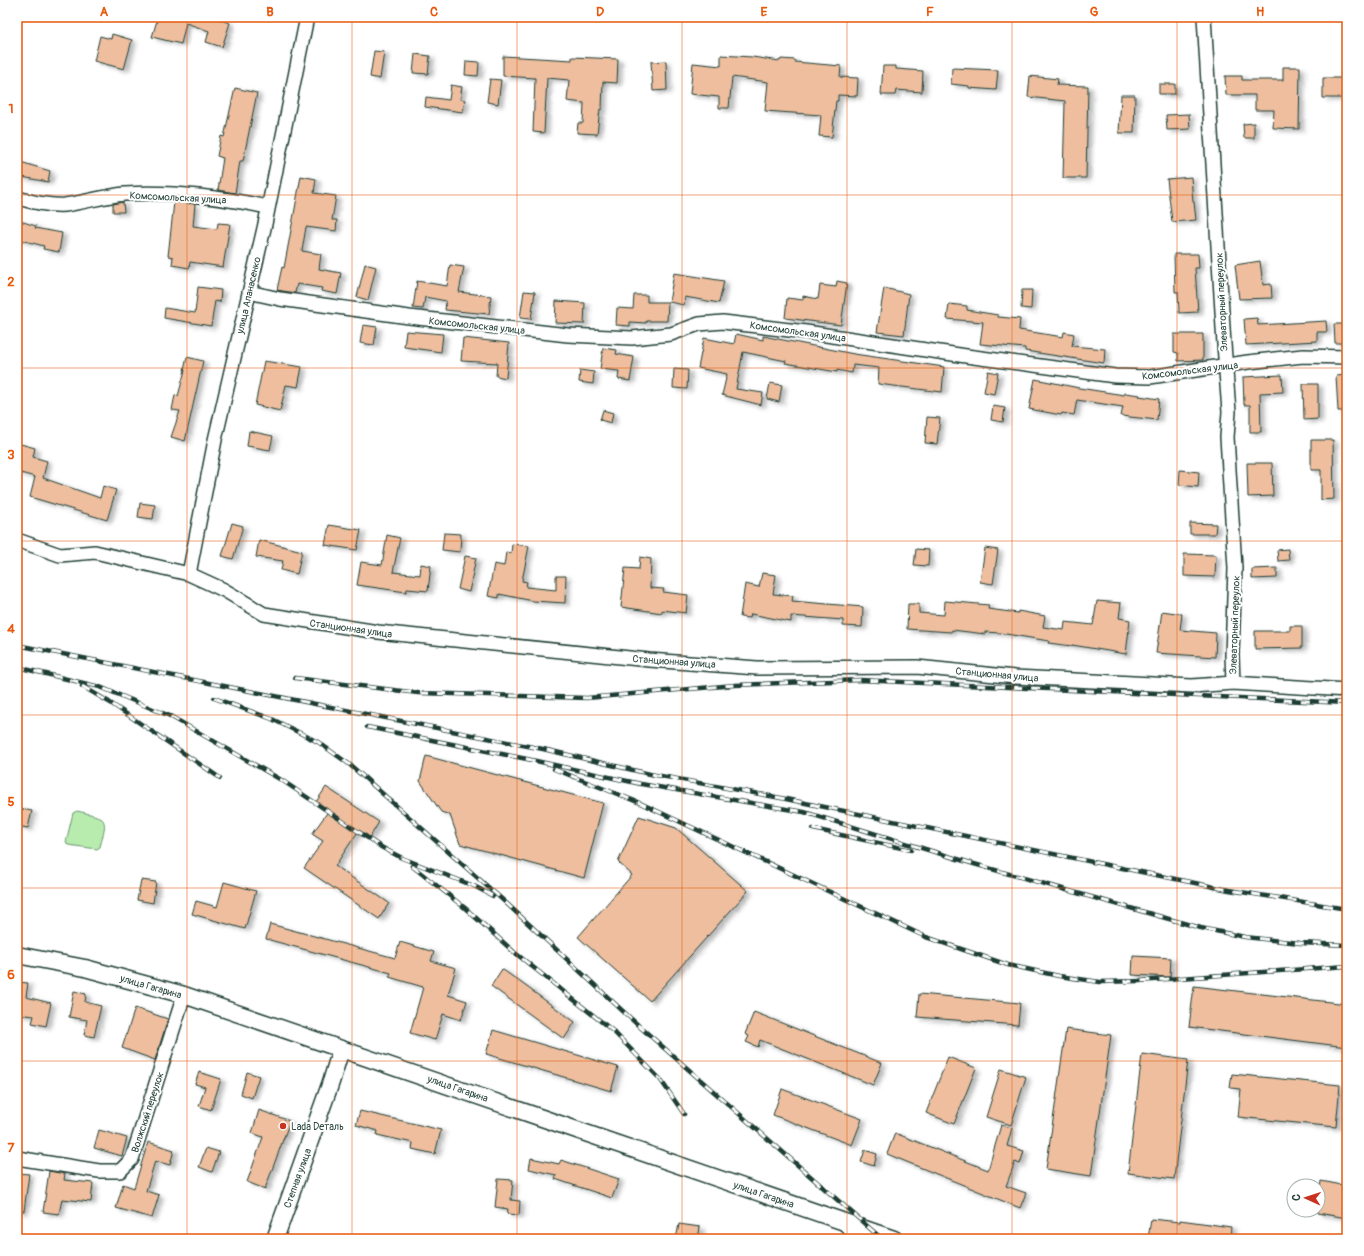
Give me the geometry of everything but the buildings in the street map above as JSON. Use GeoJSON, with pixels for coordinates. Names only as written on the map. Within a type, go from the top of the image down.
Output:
{"type":"FeatureCollection","features":[{"type":"Feature","properties":{"kind":"street","name":"улица Апанасенко"},"geometry":{"type":"LineString","coordinates":[[189,574],[215,440],[268,207],[307,17]]}},
{"type":"Feature","properties":{"kind":"street","name":"Элеваторный переулок"},"geometry":{"type":"LineString","coordinates":[[1204,17],[1229,412],[1227,437],[1235,568],[1232,682]]}},
{"type":"Feature","properties":{"kind":"street","name":"Комсомольская улица"},"geometry":{"type":"LineString","coordinates":[[17,198],[44,204],[65,205],[125,194],[149,194],[208,198],[268,207]]}},
{"type":"Feature","properties":{"kind":"street","name":"Комсомольская улица"},"geometry":{"type":"LineString","coordinates":[[249,292],[409,317],[568,335],[632,338],[671,334],[699,324],[723,322],[806,332],[966,356],[1115,376],[1150,377],[1303,356],[1347,357]]}},
{"type":"Feature","properties":{"kind":"street","name":"Станционная улица"},"geometry":{"type":"LineString","coordinates":[[17,540],[60,555],[95,552],[189,574],[224,590],[264,614],[378,632],[649,660],[757,668],[917,667],[1015,677],[1192,686],[1232,682],[1347,690]]}},
{"type":"Feature","properties":{"kind":"street","name":"улица Гагарина"},"geometry":{"type":"LineString","coordinates":[[17,956],[85,968],[184,995],[894,1239]]}},
{"type":"Feature","properties":{"kind":"street","name":"Волжский переулок"},"geometry":{"type":"LineString","coordinates":[[17,1158],[99,1171],[120,1170],[127,1166],[132,1159],[184,995]]}},
{"type":"Feature","properties":{"kind":"street","name":"Степная улица"},"geometry":{"type":"LineString","coordinates":[[275,1239],[331,1082],[341,1049]]}},
{"type":"Feature","properties":{"kind":"street"},"geometry":{"type":"LineString","coordinates":[[843,1222],[858,1239]]}},
{"type":"Feature","properties":{"kind":"green space"},"geometry":{"type":"Polygon","coordinates":[[[77,811],[95,815],[103,820],[103,837],[100,847],[97,849],[68,845],[66,842],[73,813],[77,811]]]}},
{"type":"Feature","properties":{"kind":"railway"},"geometry":{"type":"LineString","coordinates":[[17,645],[543,749],[650,774],[781,798],[1229,890],[1347,909]]}},
{"type":"Feature","properties":{"kind":"railway"},"geometry":{"type":"LineString","coordinates":[[17,667],[100,687],[170,716],[283,781],[381,847],[402,858],[474,886],[493,896]]}},
{"type":"Feature","properties":{"kind":"railway"},"geometry":{"type":"LineString","coordinates":[[295,678],[418,693],[587,698],[735,685],[860,680],[1347,703]]}},
{"type":"Feature","properties":{"kind":"railway"},"geometry":{"type":"LineString","coordinates":[[82,686],[109,702],[220,778]]}},
{"type":"Feature","properties":{"kind":"railway"},"geometry":{"type":"LineString","coordinates":[[214,698],[272,719],[318,742],[349,764],[505,902],[639,1026],[882,1239]]}},
{"type":"Feature","properties":{"kind":"railway"},"geometry":{"type":"LineString","coordinates":[[367,727],[527,759],[641,784],[804,812],[974,864],[1201,928],[1245,937],[1300,943],[1347,945]]}},
{"type":"Feature","properties":{"kind":"railway"},"geometry":{"type":"LineString","coordinates":[[554,769],[640,803],[926,937],[1008,965],[1059,976],[1100,982],[1139,981],[1347,966]]}},
{"type":"Feature","properties":{"kind":"railway"},"geometry":{"type":"LineString","coordinates":[[813,829],[911,850]]}},
{"type":"Feature","properties":{"kind":"railway"},"geometry":{"type":"LineString","coordinates":[[412,866],[465,908],[514,952],[613,1031],[660,1079],[684,1114]]}},
{"type":"Feature","properties":{"kind":"place","name":"Lada Dеталь"},"geometry":{"type":"Point","coordinates":[283,1126]}}]}
